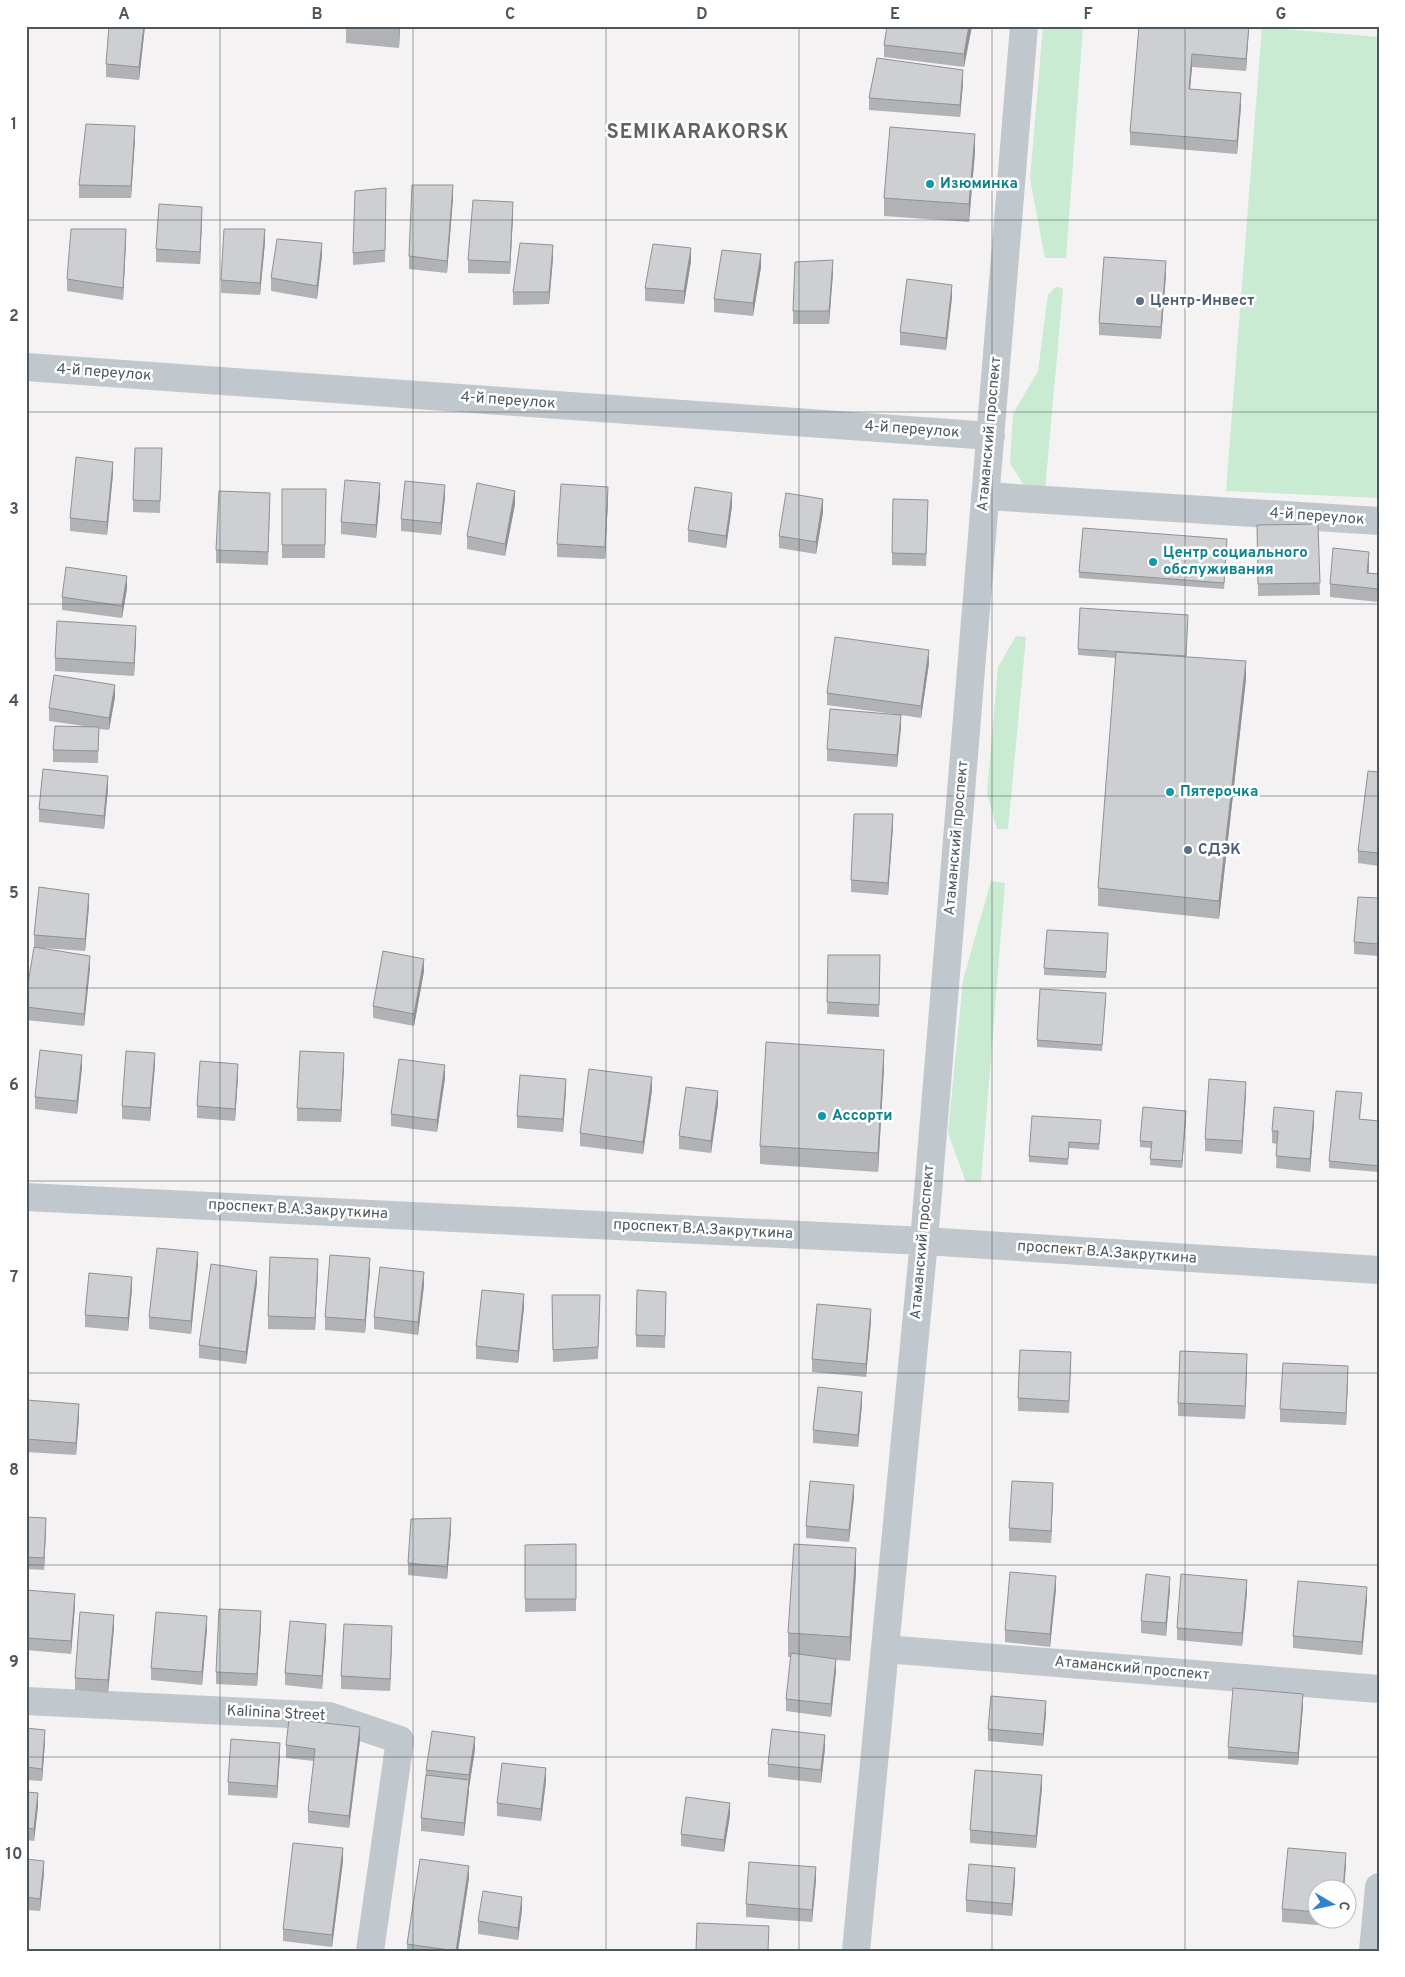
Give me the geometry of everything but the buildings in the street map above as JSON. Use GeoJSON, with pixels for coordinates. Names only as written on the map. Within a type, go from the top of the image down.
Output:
{"type":"FeatureCollection","features":[{"type":"Feature","properties":{"kind":"street","name":"Атаманский проспект"},"geometry":{"type":"LineString","coordinates":[[856,1951],[924,1241],[1024,26]]}},
{"type":"Feature","properties":{"kind":"street","name":"4-й переулок"},"geometry":{"type":"LineString","coordinates":[[26,367],[990,436]]}},
{"type":"Feature","properties":{"kind":"street","name":"4-й переулок"},"geometry":{"type":"LineString","coordinates":[[985,496],[1379,521]]}},
{"type":"Feature","properties":{"kind":"street","name":"проспект В.А.Закруткина"},"geometry":{"type":"LineString","coordinates":[[26,1197],[924,1241],[1379,1270]]}},
{"type":"Feature","properties":{"kind":"street","name":"Атаманский проспект"},"geometry":{"type":"LineString","coordinates":[[885,1649],[1379,1689]]}},
{"type":"Feature","properties":{"kind":"street","name":"Kalinina Street"},"geometry":{"type":"LineString","coordinates":[[26,1702],[330,1716],[400,1740],[370,1951]]}},
{"type":"Feature","properties":{"kind":"street"},"geometry":{"type":"LineString","coordinates":[[1373,1951],[1379,1887]]}},
{"type":"Feature","properties":{"kind":"green space"},"geometry":{"type":"Polygon","coordinates":[[[1043,26],[1083,26],[1066,258],[1045,258],[1030,179],[1043,26]]]}},
{"type":"Feature","properties":{"kind":"green space"},"geometry":{"type":"Polygon","coordinates":[[[1262,27],[1379,37],[1379,498],[1226,491],[1262,27]]]}},
{"type":"Feature","properties":{"kind":"green space"},"geometry":{"type":"Polygon","coordinates":[[[1056,287],[1063,288],[1045,491],[1026,489],[1010,463],[1013,414],[1038,371],[1048,295],[1056,287]]]}},
{"type":"Feature","properties":{"kind":"green space"},"geometry":{"type":"Polygon","coordinates":[[[1016,636],[1026,637],[1008,829],[997,829],[987,793],[998,667],[1016,636]]]}},
{"type":"Feature","properties":{"kind":"green space"},"geometry":{"type":"Polygon","coordinates":[[[991,881],[1005,883],[981,1182],[966,1182],[948,1133],[963,980],[991,881]]]}},
{"type":"Feature","properties":{"kind":"place","name":"Изюминка"},"geometry":{"type":"Point","coordinates":[930,184]}},
{"type":"Feature","properties":{"kind":"place","name":"Центр-Инвест"},"geometry":{"type":"Point","coordinates":[1140,301]}},
{"type":"Feature","properties":{"kind":"place","name":"Центр социального обслуживания"},"geometry":{"type":"Point","coordinates":[1153,562]}},
{"type":"Feature","properties":{"kind":"place","name":"Пятeрочка"},"geometry":{"type":"Point","coordinates":[1170,792]}},
{"type":"Feature","properties":{"kind":"place","name":"СДЭК"},"geometry":{"type":"Point","coordinates":[1188,850]}},
{"type":"Feature","properties":{"kind":"place","name":"Ассорти"},"geometry":{"type":"Point","coordinates":[822,1116]}},
{"type":"Feature","properties":{"kind":"district","name":"SEMIKARAKORSK"},"geometry":{"type":"Point","coordinates":[698,133]}}]}
